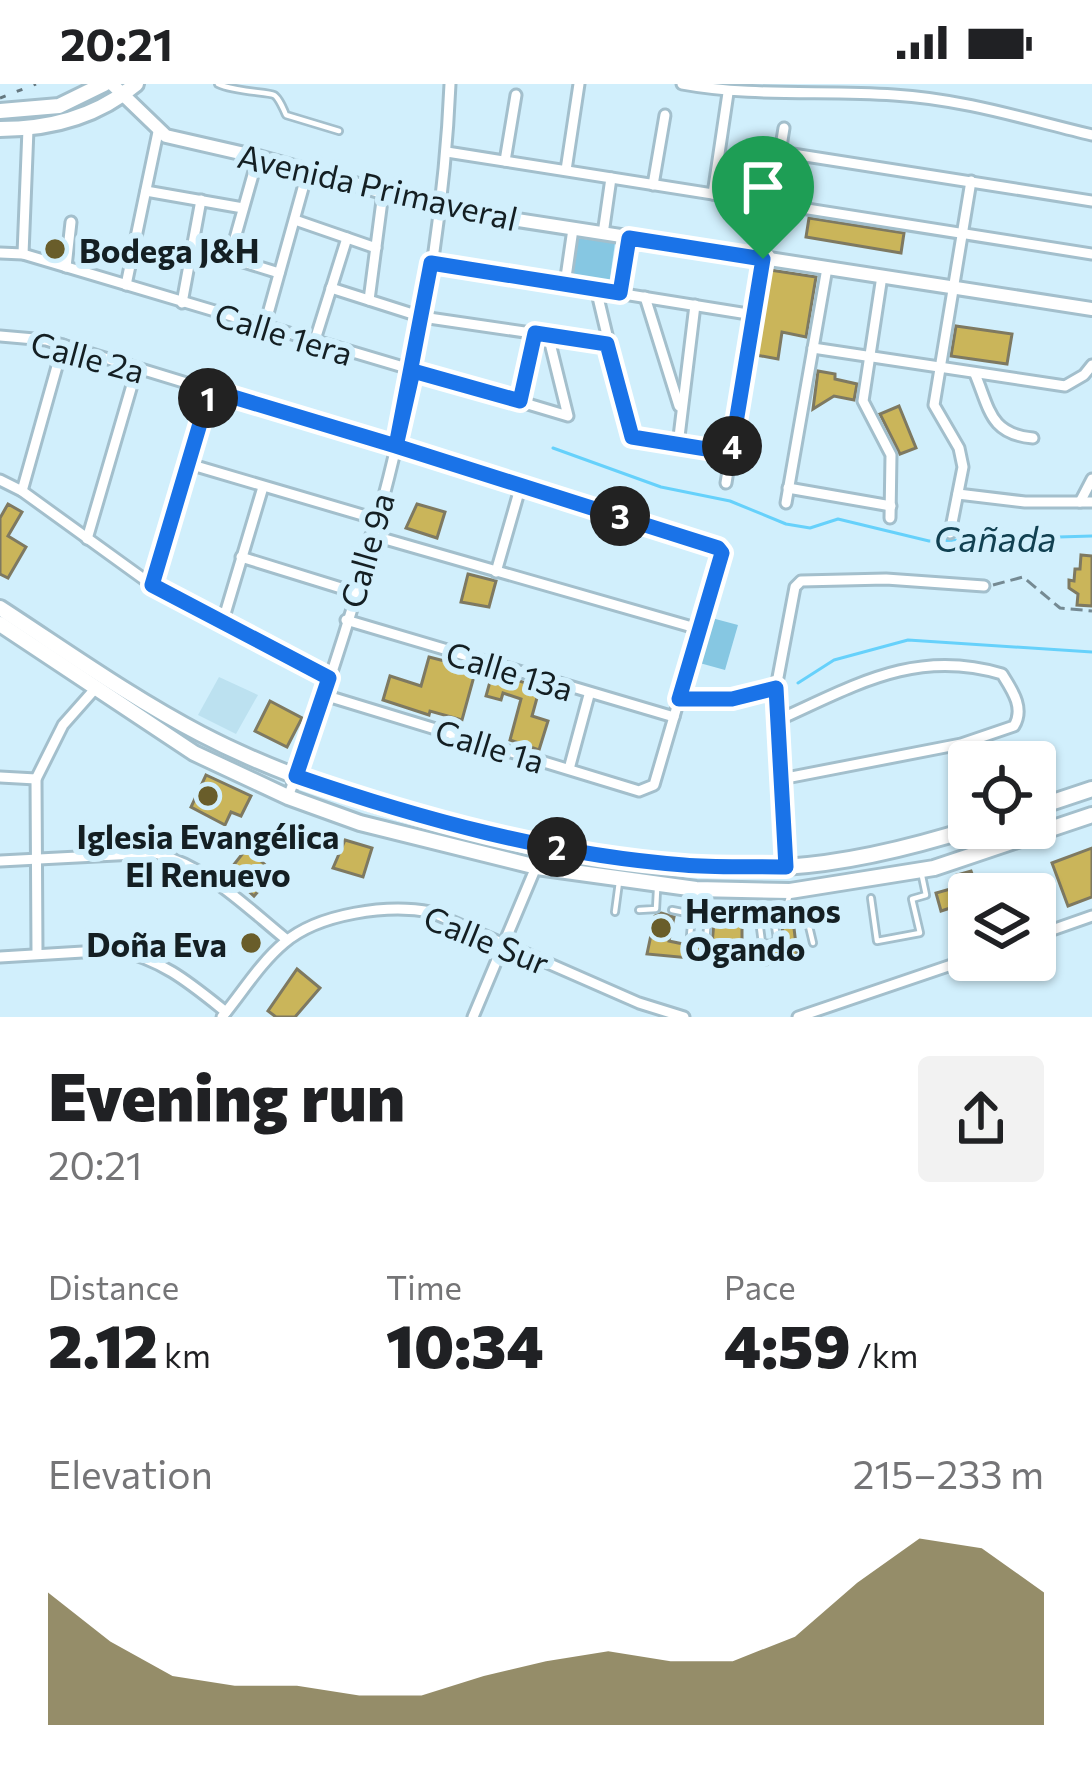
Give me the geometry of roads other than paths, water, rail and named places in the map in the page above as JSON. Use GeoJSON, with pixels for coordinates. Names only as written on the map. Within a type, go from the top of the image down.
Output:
{"type":"FeatureCollection","features":[{"type":"Feature","properties":{"kind":"main road"},"geometry":{"type":"LineString","coordinates":[[0,111],[59,106],[136,84]]}},
{"type":"Feature","properties":{"kind":"main road"},"geometry":{"type":"LineString","coordinates":[[0,129],[63,123],[101,109],[113,88]]}},
{"type":"Feature","properties":{"kind":"main road"},"geometry":{"type":"LineString","coordinates":[[0,608],[202,734],[296,776],[369,801],[538,844],[687,866],[786,867],[948,836]]}},
{"type":"Feature","properties":{"kind":"main road"},"geometry":{"type":"LineString","coordinates":[[0,624],[194,753],[288,797],[381,829],[536,867],[696,889],[790,891],[927,869],[1092,815]]}},
{"type":"Feature","properties":{"kind":"main road"},"geometry":{"type":"LineString","coordinates":[[1056,801],[1092,789]]}},
{"type":"Feature","properties":{"kind":"main road"},"geometry":{"type":"LineString","coordinates":[[926,843],[927,869]]}},
{"type":"Feature","properties":{"kind":"street","name":"Calle 9a"},"geometry":{"type":"LineString","coordinates":[[288,797],[324,695],[396,446],[440,208],[450,84]]}},
{"type":"Feature","properties":{"kind":"street"},"geometry":{"type":"LineString","coordinates":[[566,170],[579,84]]}},
{"type":"Feature","properties":{"kind":"street"},"geometry":{"type":"LineString","coordinates":[[684,84],[722,89],[831,89],[951,100],[1092,135]]}},
{"type":"Feature","properties":{"kind":"street"},"geometry":{"type":"LineString","coordinates":[[113,88],[158,132],[126,285]]}},
{"type":"Feature","properties":{"kind":"street"},"geometry":{"type":"LineString","coordinates":[[713,194],[722,89]]}},
{"type":"Feature","properties":{"kind":"street"},"geometry":{"type":"LineString","coordinates":[[505,161],[516,95]]}},
{"type":"Feature","properties":{"kind":"street"},"geometry":{"type":"LineString","coordinates":[[653,185],[665,115]]}},
{"type":"Feature","properties":{"kind":"street"},"geometry":{"type":"LineString","coordinates":[[726,483],[784,128]]}},
{"type":"Feature","properties":{"kind":"street"},"geometry":{"type":"LineString","coordinates":[[23,254],[28,129]]}},
{"type":"Feature","properties":{"kind":"street","name":"Avenida Primaveral"},"geometry":{"type":"LineString","coordinates":[[158,132],[440,208],[1092,309]]}},
{"type":"Feature","properties":{"kind":"street"},"geometry":{"type":"LineString","coordinates":[[447,152],[1092,254]]}},
{"type":"Feature","properties":{"kind":"street"},"geometry":{"type":"LineString","coordinates":[[780,152],[1092,200]]}},
{"type":"Feature","properties":{"kind":"street"},"geometry":{"type":"LineString","coordinates":[[230,256],[258,157]]}},
{"type":"Feature","properties":{"kind":"street"},"geometry":{"type":"LineString","coordinates":[[264,328],[308,170]]}},
{"type":"Feature","properties":{"kind":"street"},"geometry":{"type":"LineString","coordinates":[[603,234],[611,178]]}},
{"type":"Feature","properties":{"kind":"street"},"geometry":{"type":"LineString","coordinates":[[950,533],[963,467],[959,448],[934,404],[971,182]]}},
{"type":"Feature","properties":{"kind":"street"},"geometry":{"type":"LineString","coordinates":[[146,190],[243,208]]}},
{"type":"Feature","properties":{"kind":"street"},"geometry":{"type":"LineString","coordinates":[[370,300],[383,193]]}},
{"type":"Feature","properties":{"kind":"street"},"geometry":{"type":"LineString","coordinates":[[182,303],[201,200]]}},
{"type":"Feature","properties":{"kind":"street"},"geometry":{"type":"LineString","coordinates":[[295,220],[376,248]]}},
{"type":"Feature","properties":{"kind":"street"},"geometry":{"type":"LineString","coordinates":[[66,267],[70,222]]}},
{"type":"Feature","properties":{"kind":"street"},"geometry":{"type":"LineString","coordinates":[[565,284],[573,230]]}},
{"type":"Feature","properties":{"kind":"street"},"geometry":{"type":"LineString","coordinates":[[314,343],[346,238]]}},
{"type":"Feature","properties":{"kind":"street"},"geometry":{"type":"LineString","coordinates":[[620,293],[629,238]]}},
{"type":"Feature","properties":{"kind":"street"},"geometry":{"type":"LineString","coordinates":[[192,246],[279,273]]}},
{"type":"Feature","properties":{"kind":"street","name":"Calle 1era"},"geometry":{"type":"LineString","coordinates":[[0,253],[23,254],[568,416],[548,335]]}},
{"type":"Feature","properties":{"kind":"street"},"geometry":{"type":"LineString","coordinates":[[431,263],[754,314]]}},
{"type":"Feature","properties":{"kind":"street"},"geometry":{"type":"LineString","coordinates":[[786,502],[827,268]]}},
{"type":"Feature","properties":{"kind":"street"},"geometry":{"type":"LineString","coordinates":[[882,276],[862,401],[891,455],[890,518]]}},
{"type":"Feature","properties":{"kind":"street"},"geometry":{"type":"LineString","coordinates":[[331,288],[422,317],[607,344]]}},
{"type":"Feature","properties":{"kind":"street"},"geometry":{"type":"LineString","coordinates":[[596,289],[631,435],[731,453]]}},
{"type":"Feature","properties":{"kind":"street"},"geometry":{"type":"LineString","coordinates":[[645,297],[682,414]]}},
{"type":"Feature","properties":{"kind":"street"},"geometry":{"type":"LineString","coordinates":[[678,445],[695,305]]}},
{"type":"Feature","properties":{"kind":"street"},"geometry":{"type":"LineString","coordinates":[[520,401],[535,333]]}},
{"type":"Feature","properties":{"kind":"street","name":"Calle 2a"},"geometry":{"type":"LineString","coordinates":[[0,336],[63,345],[713,544],[722,553],[698,629]]}},
{"type":"Feature","properties":{"kind":"street"},"geometry":{"type":"LineString","coordinates":[[22,490],[63,345]]}},
{"type":"Feature","properties":{"kind":"street"},"geometry":{"type":"LineString","coordinates":[[813,348],[1065,386],[1092,367]]}},
{"type":"Feature","properties":{"kind":"street"},"geometry":{"type":"LineString","coordinates":[[87,538],[137,368]]}},
{"type":"Feature","properties":{"kind":"street"},"geometry":{"type":"LineString","coordinates":[[975,374],[997,424],[1010,436],[1033,438]]}},
{"type":"Feature","properties":{"kind":"street"},"geometry":{"type":"LineString","coordinates":[[152,585],[210,390]]}},
{"type":"Feature","properties":{"kind":"street"},"geometry":{"type":"LineString","coordinates":[[189,464],[376,519]]}},
{"type":"Feature","properties":{"kind":"street"},"geometry":{"type":"LineString","coordinates":[[958,494],[1039,503],[1086,502],[1092,479]]}},
{"type":"Feature","properties":{"kind":"street"},"geometry":{"type":"LineString","coordinates":[[0,480],[22,490],[152,585],[329,678]]}},
{"type":"Feature","properties":{"kind":"street"},"geometry":{"type":"LineString","coordinates":[[496,572],[521,485]]}},
{"type":"Feature","properties":{"kind":"street"},"geometry":{"type":"LineString","coordinates":[[222,624],[263,487]]}},
{"type":"Feature","properties":{"kind":"street"},"geometry":{"type":"LineString","coordinates":[[788,488],[892,506]]}},
{"type":"Feature","properties":{"kind":"street"},"geometry":{"type":"LineString","coordinates":[[371,535],[698,629],[674,717]]}},
{"type":"Feature","properties":{"kind":"street"},"geometry":{"type":"LineString","coordinates":[[241,557],[354,592]]}},
{"type":"Feature","properties":{"kind":"street"},"geometry":{"type":"LineString","coordinates":[[786,867],[776,688],[795,586],[801,581],[886,580],[984,586]]}},
{"type":"Feature","properties":{"kind":"street","name":"Calle 13a"},"geometry":{"type":"LineString","coordinates":[[346,620],[674,717]]}},
{"type":"Feature","properties":{"kind":"street"},"geometry":{"type":"LineString","coordinates":[[778,720],[886,671],[932,664],[1002,674],[1015,694],[1019,714],[1015,726],[962,744],[782,779]]}},
{"type":"Feature","properties":{"kind":"street"},"geometry":{"type":"LineString","coordinates":[[37,954],[36,779],[63,725],[94,690]]}},
{"type":"Feature","properties":{"kind":"street","name":"Calle 1a"},"geometry":{"type":"LineString","coordinates":[[324,695],[639,791],[655,785],[674,717]]}},
{"type":"Feature","properties":{"kind":"street"},"geometry":{"type":"LineString","coordinates":[[568,769],[590,695]]}},
{"type":"Feature","properties":{"kind":"street"},"geometry":{"type":"LineString","coordinates":[[0,777],[36,779]]}},
{"type":"Feature","properties":{"kind":"street"},"geometry":{"type":"LineString","coordinates":[[0,861],[155,854],[175,859],[214,880],[286,940],[224,1015],[172,970],[134,954],[116,950],[0,957]]}},
{"type":"Feature","properties":{"kind":"street"},"geometry":{"type":"LineString","coordinates":[[473,1017],[536,867]]}},
{"type":"Feature","properties":{"kind":"street","name":"Calle Sur"},"geometry":{"type":"LineString","coordinates":[[286,940],[320,923],[410,908],[431,912],[638,1004],[684,1017]]}},
{"type":"Feature","properties":{"kind":"street"},"geometry":{"type":"LineString","coordinates":[[1056,929],[1092,916]]}},
{"type":"Feature","properties":{"kind":"street"},"geometry":{"type":"LineString","coordinates":[[798,1017],[948,966]]}},
{"type":"Feature","properties":{"kind":"lane"},"geometry":{"type":"LineString","coordinates":[[218,84],[240,92],[270,94],[286,115],[339,131]]}},
{"type":"Feature","properties":{"kind":"lane"},"geometry":{"type":"LineString","coordinates":[[679,699],[732,699],[776,688]]}},
{"type":"Feature","properties":{"kind":"lane"},"geometry":{"type":"LineString","coordinates":[[871,898],[877,941],[920,933],[912,899],[926,895],[927,869]]}},
{"type":"Feature","properties":{"kind":"lane"},"geometry":{"type":"LineString","coordinates":[[615,912],[620,880]]}},
{"type":"Feature","properties":{"kind":"lane"},"geometry":{"type":"LineString","coordinates":[[639,910],[656,909],[657,884]]}},
{"type":"Feature","properties":{"kind":"lane"},"geometry":{"type":"LineString","coordinates":[[690,936],[696,889]]}},
{"type":"Feature","properties":{"kind":"lane"},"geometry":{"type":"LineString","coordinates":[[672,910],[783,918],[790,891]]}},
{"type":"Feature","properties":{"kind":"lane"},"geometry":{"type":"LineString","coordinates":[[787,910],[807,918],[813,943]]}},
{"type":"Feature","properties":{"kind":"lane"},"geometry":{"type":"LineString","coordinates":[[706,942],[708,916]]}},
{"type":"Feature","properties":{"kind":"lane"},"geometry":{"type":"LineString","coordinates":[[759,919],[762,943],[772,944],[777,939],[774,919]]}},
{"type":"Feature","properties":{"kind":"waterway","name":"Cañada"},"geometry":{"type":"LineString","coordinates":[[553,448],[661,487],[730,501],[786,524],[810,528],[838,519],[929,541],[1092,536]]}},
{"type":"Feature","properties":{"kind":"waterway"},"geometry":{"type":"LineString","coordinates":[[798,683],[834,660],[908,640],[1092,652]]}},
{"type":"Feature","properties":{"kind":"railway"},"geometry":{"type":"LineString","coordinates":[[0,98],[36,84]]}},
{"type":"Feature","properties":{"kind":"place","name":"Bodega J&H"},"geometry":{"type":"Point","coordinates":[55,249]}},
{"type":"Feature","properties":{"kind":"place","name":"Iglesia Evangélica El Renuevo"},"geometry":{"type":"Point","coordinates":[208,796]}},
{"type":"Feature","properties":{"kind":"place","name":"Hermanos Ogando"},"geometry":{"type":"Point","coordinates":[661,928]}},
{"type":"Feature","properties":{"kind":"place","name":"Doña Eva"},"geometry":{"type":"Point","coordinates":[251,943]}}]}
